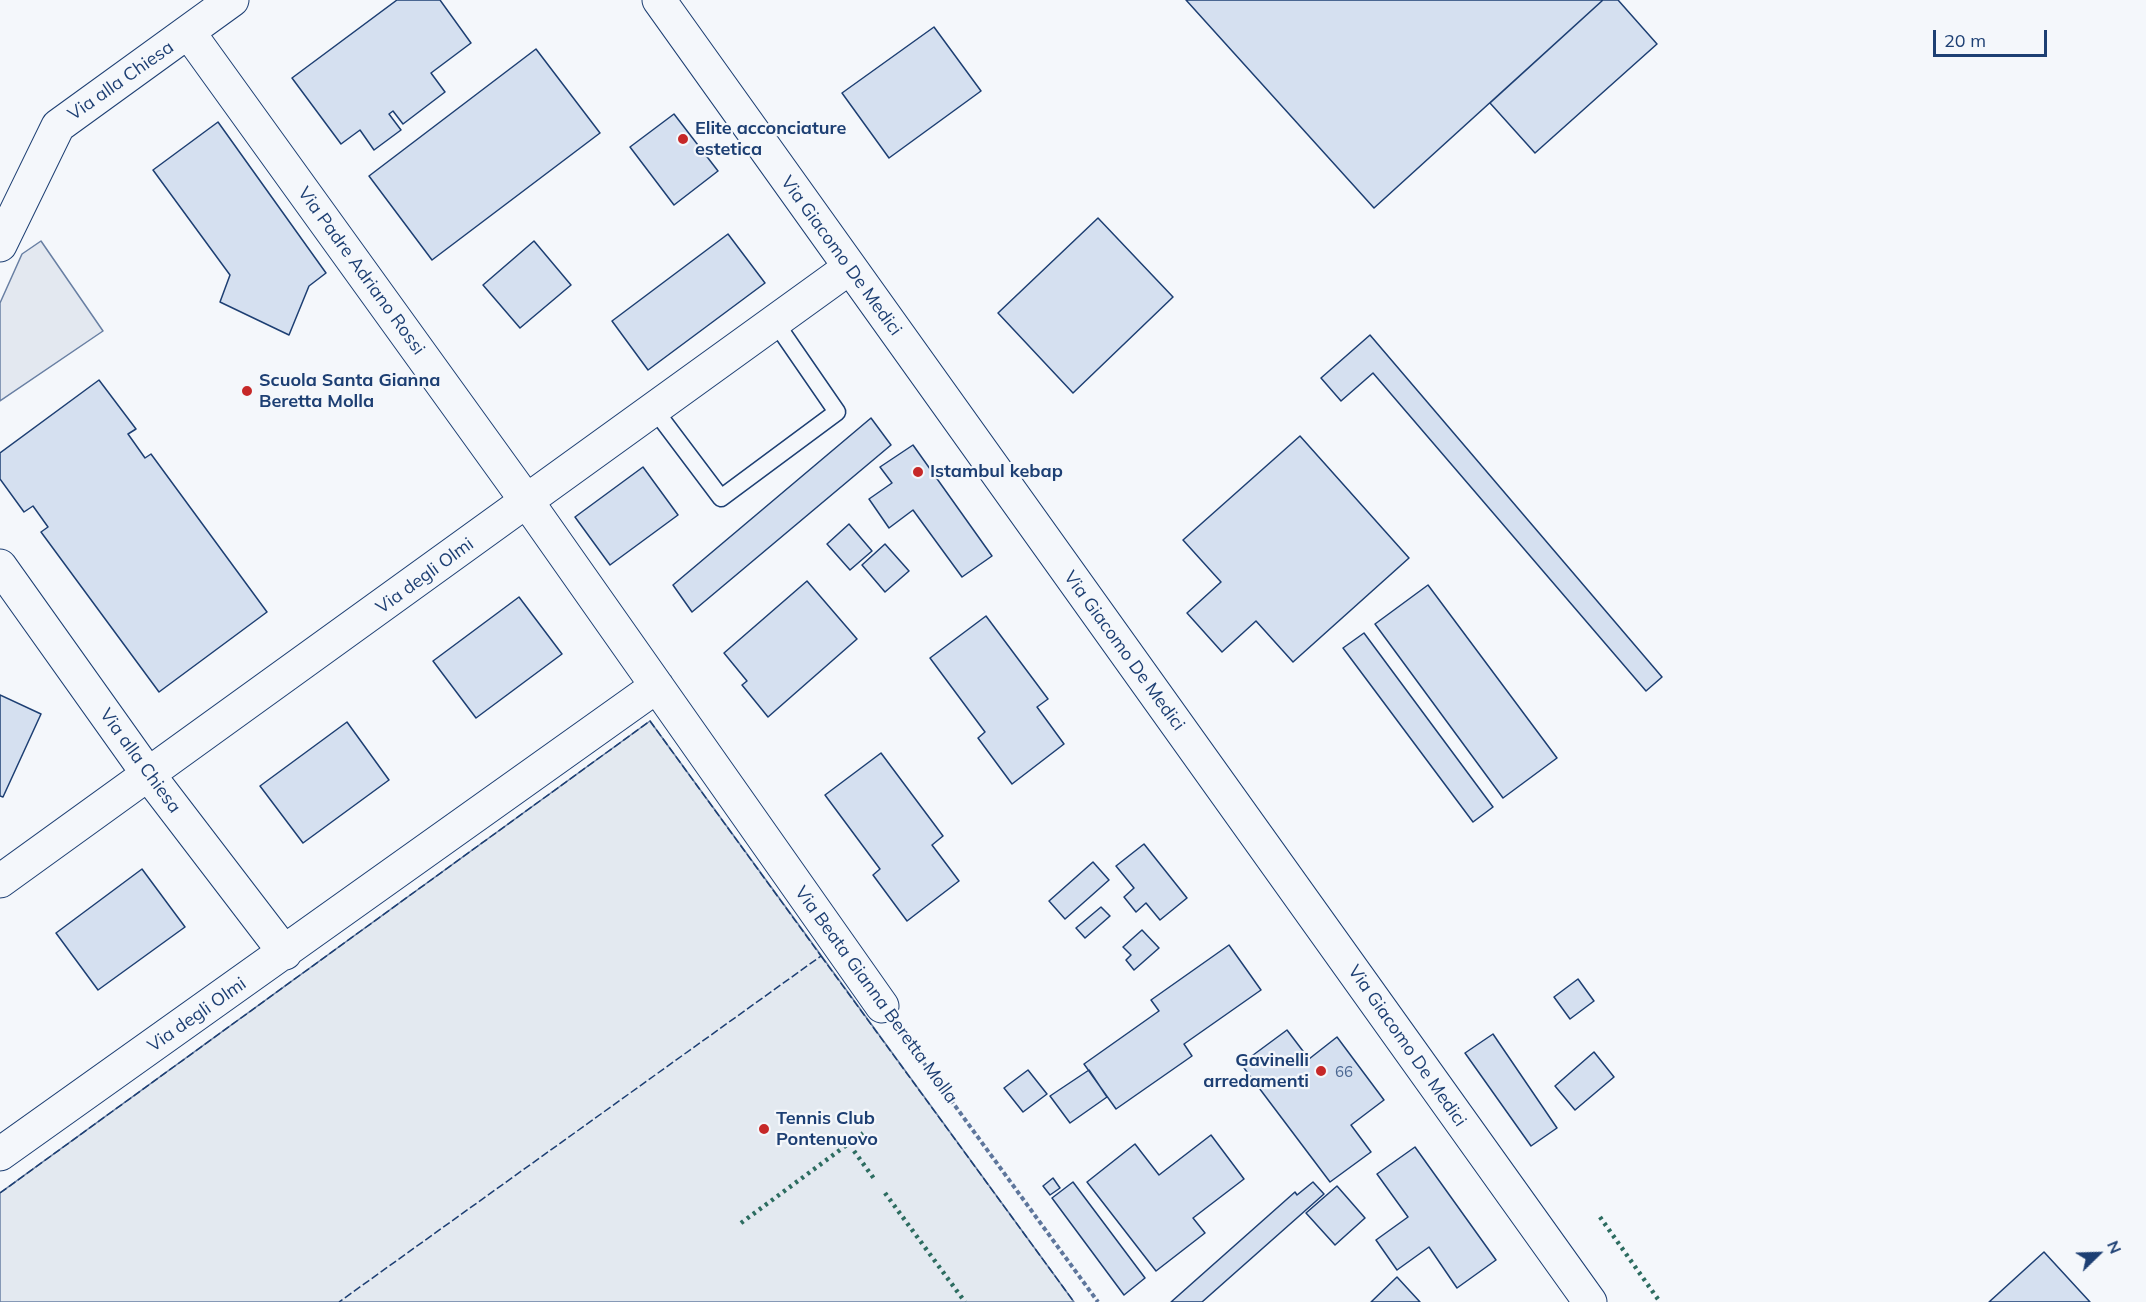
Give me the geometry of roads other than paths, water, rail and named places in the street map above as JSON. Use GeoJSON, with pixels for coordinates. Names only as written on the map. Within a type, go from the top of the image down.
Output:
{"type":"FeatureCollection","features":[{"type":"Feature","properties":{"kind":"street","name":"Via alla Chiesa"},"geometry":{"type":"LineString","coordinates":[[0,245],[58,126],[232,0]]}},
{"type":"Feature","properties":{"kind":"street","name":"Via Giacomo De Medici"},"geometry":{"type":"LineString","coordinates":[[659,0],[1590,1302]]}},
{"type":"Feature","properties":{"kind":"street","name":"Via Padre Adriano Rossi"},"geometry":{"type":"LineString","coordinates":[[189,33],[657,686]]}},
{"type":"Feature","properties":{"kind":"street","name":"Via degli Olmi"},"geometry":{"type":"LineString","coordinates":[[0,881],[528,503],[849,268]]}},
{"type":"Feature","properties":{"kind":"street","name":"Via alla Chiesa"},"geometry":{"type":"LineString","coordinates":[[0,566],[148,774],[285,953]]}},
{"type":"Feature","properties":{"kind":"street","name":"Via degli Olmi"},"geometry":{"type":"LineString","coordinates":[[0,1154],[657,686]]}},
{"type":"Feature","properties":{"kind":"street","name":"Via Beata Gianna Beretta Molla"},"geometry":{"type":"LineString","coordinates":[[657,686],[882,1006]]}},
{"type":"Feature","properties":{"kind":"lane"},"geometry":{"type":"LineString","coordinates":[[654,410],[721,498],[837,412],[775,322]]}},
{"type":"Feature","properties":{"kind":"place","name":"Elite acconciature estetica"},"geometry":{"type":"Point","coordinates":[683,139]}},
{"type":"Feature","properties":{"kind":"place","name":"Scuola Santa Gianna Beretta Molla"},"geometry":{"type":"Point","coordinates":[247,391]}},
{"type":"Feature","properties":{"kind":"place","name":"Istambul kebap"},"geometry":{"type":"Point","coordinates":[918,472]}},
{"type":"Feature","properties":{"kind":"place","name":"Gavinelli arredamenti"},"geometry":{"type":"Point","coordinates":[1321,1071]}},
{"type":"Feature","properties":{"kind":"place","name":"Tennis Club Pontenuovo"},"geometry":{"type":"Point","coordinates":[764,1129]}}]}
